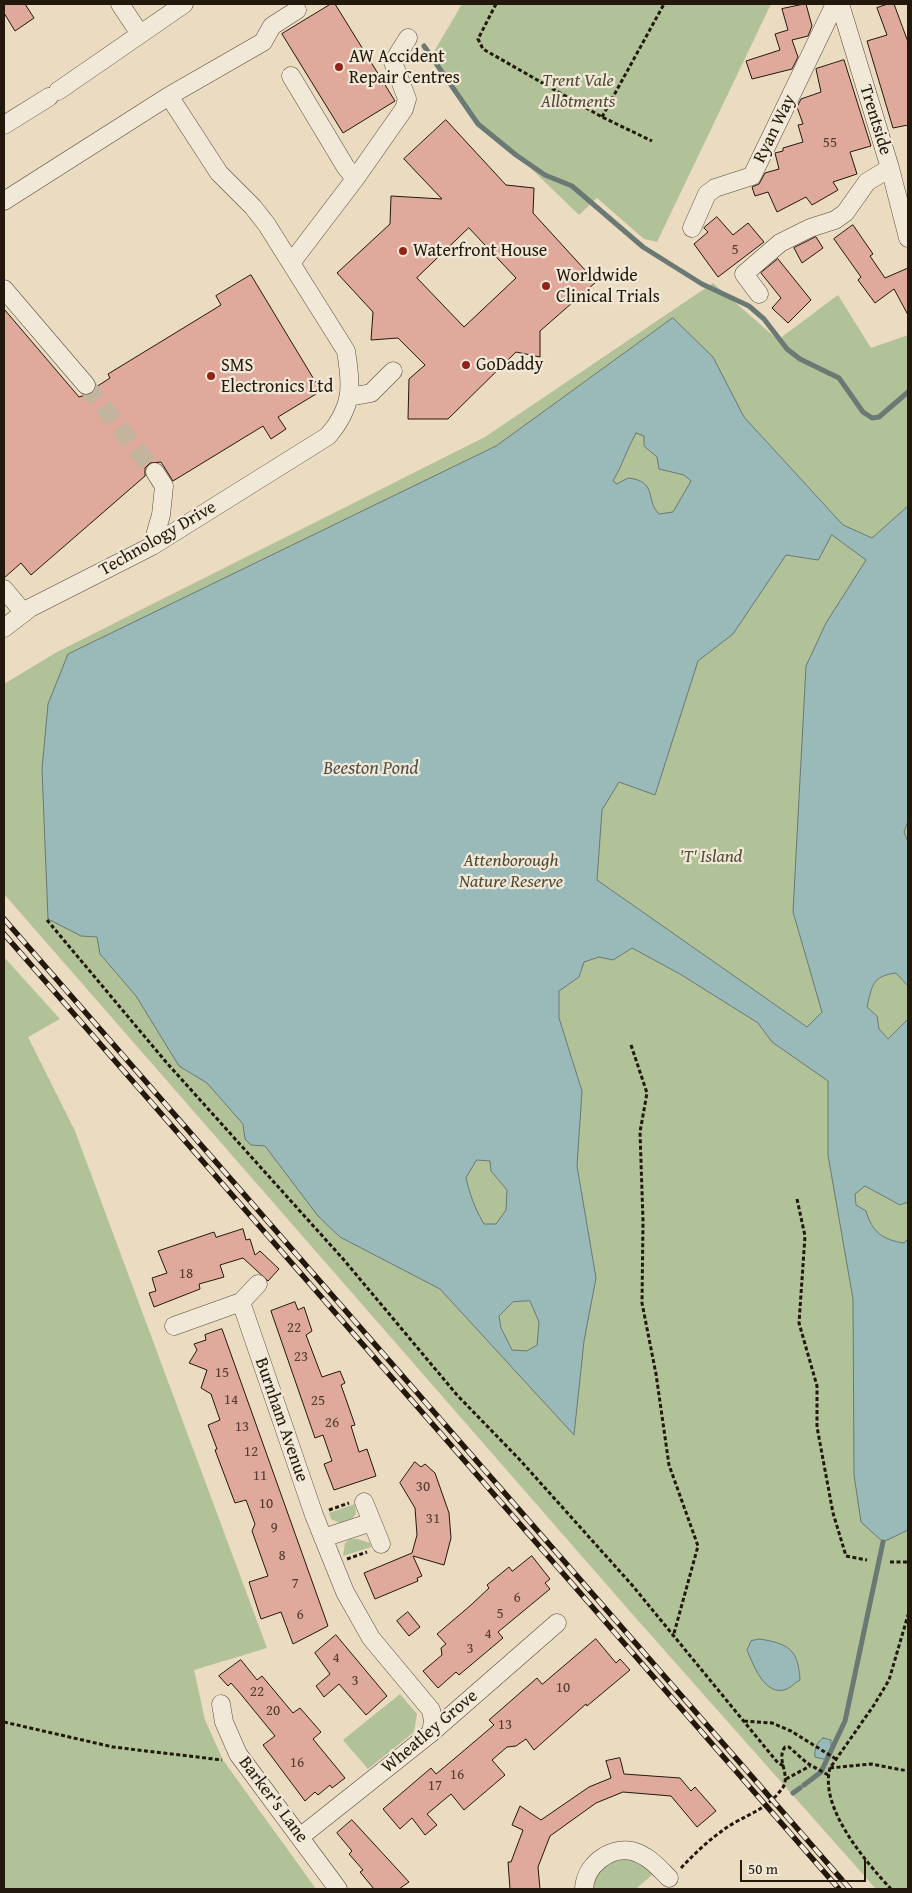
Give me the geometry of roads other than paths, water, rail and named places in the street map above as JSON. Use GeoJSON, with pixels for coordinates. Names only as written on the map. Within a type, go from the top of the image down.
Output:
{"type":"FeatureCollection","features":[{"type":"Feature","properties":{"kind":"street"},"geometry":{"type":"LineString","coordinates":[[120,4],[140,34]]}},
{"type":"Feature","properties":{"kind":"street"},"geometry":{"type":"LineString","coordinates":[[4,125],[53,94],[184,4]]}},
{"type":"Feature","properties":{"kind":"street","name":"Ryan Way"},"geometry":{"type":"LineString","coordinates":[[692,228],[707,194],[715,188],[752,176],[835,4]]}},
{"type":"Feature","properties":{"kind":"street","name":"Trentside"},"geometry":{"type":"LineString","coordinates":[[840,4],[890,168],[908,238]]}},
{"type":"Feature","properties":{"kind":"street"},"geometry":{"type":"LineString","coordinates":[[4,201],[169,96],[263,42],[272,26],[297,10]]}},
{"type":"Feature","properties":{"kind":"street"},"geometry":{"type":"LineString","coordinates":[[291,263],[355,179],[404,109],[407,99],[393,62],[408,38]]}},
{"type":"Feature","properties":{"kind":"street"},"geometry":{"type":"LineString","coordinates":[[291,76],[345,166],[355,179]]}},
{"type":"Feature","properties":{"kind":"street","name":"Technology Drive"},"geometry":{"type":"LineString","coordinates":[[4,628],[24,613],[68,588],[152,546],[328,436],[348,408],[350,374],[346,351],[291,263],[253,207],[218,173],[169,96]]}},
{"type":"Feature","properties":{"kind":"street"},"geometry":{"type":"LineString","coordinates":[[759,294],[744,274],[780,243],[810,228],[835,220],[845,213],[866,182],[890,168]]}},
{"type":"Feature","properties":{"kind":"street"},"geometry":{"type":"LineString","coordinates":[[4,289],[86,385]]}},
{"type":"Feature","properties":{"kind":"street"},"geometry":{"type":"LineString","coordinates":[[349,396],[371,393],[393,370]]}},
{"type":"Feature","properties":{"kind":"street"},"geometry":{"type":"LineString","coordinates":[[152,546],[161,515],[164,486],[156,472]]}},
{"type":"Feature","properties":{"kind":"street"},"geometry":{"type":"LineString","coordinates":[[4,590],[24,613]]}},
{"type":"Feature","properties":{"kind":"street"},"geometry":{"type":"LineString","coordinates":[[174,1326],[240,1302],[258,1284]]}},
{"type":"Feature","properties":{"kind":"street","name":"Burnham Avenue"},"geometry":{"type":"LineString","coordinates":[[240,1302],[332,1564],[362,1626],[431,1710],[433,1721],[431,1733]]}},
{"type":"Feature","properties":{"kind":"street"},"geometry":{"type":"LineString","coordinates":[[364,1502],[380,1544]]}},
{"type":"Feature","properties":{"kind":"street"},"geometry":{"type":"LineString","coordinates":[[323,1538],[372,1522]]}},
{"type":"Feature","properties":{"kind":"street","name":"Wheatley Grove"},"geometry":{"type":"LineString","coordinates":[[300,1837],[431,1733],[557,1623]]}},
{"type":"Feature","properties":{"kind":"street","name":"Barker's Lane"},"geometry":{"type":"LineString","coordinates":[[221,1704],[224,1722],[238,1754],[338,1889]]}},
{"type":"Feature","properties":{"kind":"street"},"geometry":{"type":"LineString","coordinates":[[584,1889],[592,1868],[600,1858],[622,1850],[632,1851],[644,1856],[668,1879]]}},
{"type":"Feature","properties":{"kind":"water","name":"Beeston Pond"},"geometry":{"type":"Polygon","coordinates":[[[673,318],[713,357],[744,417],[843,525],[872,538],[908,506],[908,821],[904,832],[908,842],[908,986],[896,973],[882,977],[874,983],[867,1007],[877,1016],[879,1029],[888,1039],[908,1019],[908,1202],[900,1205],[865,1186],[855,1194],[856,1205],[866,1211],[868,1218],[879,1234],[897,1242],[904,1243],[908,1239],[908,1530],[883,1542],[861,1522],[854,1475],[853,1299],[828,1155],[828,1081],[772,1042],[758,1023],[680,974],[632,948],[613,960],[599,957],[584,962],[579,977],[559,991],[559,1018],[582,1091],[577,1166],[596,1278],[584,1341],[574,1435],[440,1289],[340,1237],[318,1216],[265,1146],[251,1145],[245,1139],[243,1124],[207,1083],[179,1066],[136,996],[100,954],[97,937],[81,936],[48,919],[42,769],[48,704],[68,654],[496,446],[673,318]],[[636,433],[613,481],[617,484],[628,478],[644,483],[652,503],[659,514],[673,512],[691,481],[684,475],[659,469],[657,457],[644,446],[644,436],[636,433]],[[832,535],[818,560],[786,555],[733,634],[698,661],[655,795],[619,782],[602,810],[597,880],[807,1027],[822,1012],[793,912],[806,666],[826,623],[866,560],[832,535]],[[477,1160],[466,1178],[473,1202],[484,1224],[496,1224],[506,1210],[507,1190],[491,1171],[490,1161],[477,1160]],[[530,1301],[513,1302],[499,1316],[501,1328],[512,1350],[527,1351],[537,1345],[539,1322],[530,1301]]]}},
{"type":"Feature","properties":{"kind":"water"},"geometry":{"type":"Polygon","coordinates":[[[760,1639],[778,1643],[790,1650],[797,1661],[800,1680],[787,1689],[779,1690],[772,1689],[766,1684],[756,1671],[747,1650],[751,1641],[760,1639]]]}},
{"type":"Feature","properties":{"kind":"water"},"geometry":{"type":"Polygon","coordinates":[[[823,1738],[831,1740],[831,1755],[828,1760],[815,1757],[816,1746],[823,1738]]]}},
{"type":"Feature","properties":{"kind":"waterway"},"geometry":{"type":"LineString","coordinates":[[424,46],[478,124],[516,155],[545,175],[572,186],[643,247],[702,284],[749,306],[764,319],[787,349],[800,359],[839,378],[863,412],[872,418],[879,417],[908,392]]}},
{"type":"Feature","properties":{"kind":"waterway"},"geometry":{"type":"LineString","coordinates":[[804,1785],[821,1772],[845,1721],[883,1542]]}},
{"type":"Feature","properties":{"kind":"waterway"},"geometry":{"type":"LineString","coordinates":[[793,1793],[800,1788]]}},
{"type":"Feature","properties":{"kind":"tunnel"},"geometry":{"type":"LineString","coordinates":[[86,385],[155,472]]}},
{"type":"Feature","properties":{"kind":"railway"},"geometry":{"type":"LineString","coordinates":[[4,919],[850,1889]]}},
{"type":"Feature","properties":{"kind":"railway"},"geometry":{"type":"LineString","coordinates":[[4,934],[839,1889]]}},
{"type":"Feature","properties":{"kind":"place","name":"AW Accident Repair Centres"},"geometry":{"type":"Point","coordinates":[339,67]}},
{"type":"Feature","properties":{"kind":"place","name":"Waterfront House"},"geometry":{"type":"Point","coordinates":[403,251]}},
{"type":"Feature","properties":{"kind":"place","name":"Worldwide Clinical Trials"},"geometry":{"type":"Point","coordinates":[546,286]}},
{"type":"Feature","properties":{"kind":"place","name":"GoDaddy"},"geometry":{"type":"Point","coordinates":[466,365]}},
{"type":"Feature","properties":{"kind":"place","name":"SMS Electronics Ltd"},"geometry":{"type":"Point","coordinates":[211,376]}},
{"type":"Feature","properties":{"kind":"park label","name":"Trent Vale Allotments"},"geometry":{"type":"Point","coordinates":[578,91]}},
{"type":"Feature","properties":{"kind":"park label","name":"'T' Island"},"geometry":{"type":"Point","coordinates":[711,857]}},
{"type":"Feature","properties":{"kind":"park label","name":"Attenborough Nature Reserve"},"geometry":{"type":"Point","coordinates":[511,871]}}]}
